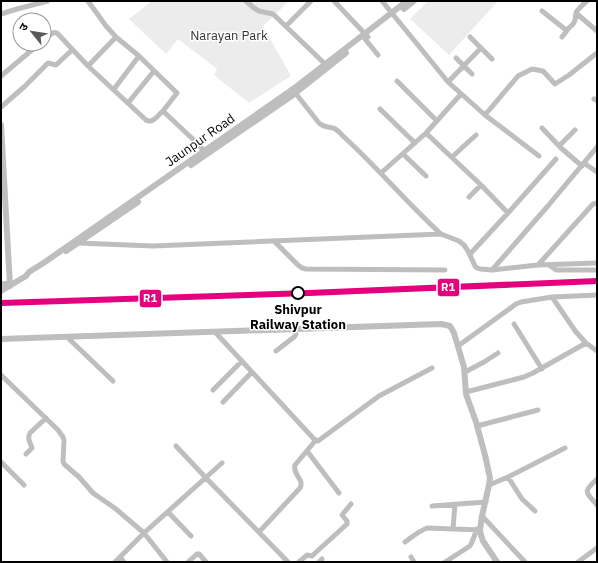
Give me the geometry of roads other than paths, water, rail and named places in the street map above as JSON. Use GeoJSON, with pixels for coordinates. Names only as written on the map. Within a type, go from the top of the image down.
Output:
{"type":"FeatureCollection","features":[{"type":"Feature","properties":{"kind":"street"},"geometry":{"type":"LineString","coordinates":[[1,14],[48,1]]}},
{"type":"Feature","properties":{"kind":"street"},"geometry":{"type":"LineString","coordinates":[[52,33],[55,32],[88,66],[146,120],[152,121],[163,111],[177,93],[139,56],[116,37],[88,1]]}},
{"type":"Feature","properties":{"kind":"street"},"geometry":{"type":"LineString","coordinates":[[246,1],[258,11],[273,14],[325,64]]}},
{"type":"Feature","properties":{"kind":"street"},"geometry":{"type":"LineString","coordinates":[[286,26],[311,1]]}},
{"type":"Feature","properties":{"kind":"street"},"geometry":{"type":"LineString","coordinates":[[334,1],[366,36],[378,55]]}},
{"type":"Feature","properties":{"kind":"street"},"geometry":{"type":"LineString","coordinates":[[382,1],[448,82],[485,115],[539,156]]}},
{"type":"Feature","properties":{"kind":"street"},"geometry":{"type":"LineString","coordinates":[[393,15],[407,1]]}},
{"type":"Feature","properties":{"kind":"street"},"geometry":{"type":"LineString","coordinates":[[1,291],[10,284],[31,275],[294,91],[393,15],[414,1]]}},
{"type":"Feature","properties":{"kind":"street"},"geometry":{"type":"LineString","coordinates":[[562,37],[575,22],[576,13],[587,1]]}},
{"type":"Feature","properties":{"kind":"street"},"geometry":{"type":"LineString","coordinates":[[542,11],[564,29],[568,29]]}},
{"type":"Feature","properties":{"kind":"street"},"geometry":{"type":"LineString","coordinates":[[576,13],[597,31]]}},
{"type":"Feature","properties":{"kind":"street"},"geometry":{"type":"LineString","coordinates":[[294,91],[325,64],[366,36]]}},
{"type":"Feature","properties":{"kind":"street"},"geometry":{"type":"LineString","coordinates":[[88,66],[116,37]]}},
{"type":"Feature","properties":{"kind":"street"},"geometry":{"type":"LineString","coordinates":[[470,37],[492,59]]}},
{"type":"Feature","properties":{"kind":"street"},"geometry":{"type":"LineString","coordinates":[[448,82],[481,48]]}},
{"type":"Feature","properties":{"kind":"street"},"geometry":{"type":"LineString","coordinates":[[1,107],[48,63],[56,65],[72,50]]}},
{"type":"Feature","properties":{"kind":"street"},"geometry":{"type":"LineString","coordinates":[[1,76],[30,52]]}},
{"type":"Feature","properties":{"kind":"street"},"geometry":{"type":"LineString","coordinates":[[485,115],[518,76],[532,69],[543,71],[556,84],[597,53]]}},
{"type":"Feature","properties":{"kind":"street"},"geometry":{"type":"LineString","coordinates":[[114,89],[139,56]]}},
{"type":"Feature","properties":{"kind":"street"},"geometry":{"type":"LineString","coordinates":[[456,58],[472,74]]}},
{"type":"Feature","properties":{"kind":"street"},"geometry":{"type":"LineString","coordinates":[[128,103],[154,71]]}},
{"type":"Feature","properties":{"kind":"street"},"geometry":{"type":"LineString","coordinates":[[397,81],[437,121]]}},
{"type":"Feature","properties":{"kind":"street"},"geometry":{"type":"LineString","coordinates":[[294,91],[319,123],[325,127],[337,130],[441,234],[459,241],[464,245],[477,268],[492,270],[538,265],[597,263]]}},
{"type":"Feature","properties":{"kind":"street"},"geometry":{"type":"LineString","coordinates":[[381,173],[416,143],[461,94]]}},
{"type":"Feature","properties":{"kind":"street"},"geometry":{"type":"LineString","coordinates":[[380,108],[416,143]]}},
{"type":"Feature","properties":{"kind":"street"},"geometry":{"type":"LineString","coordinates":[[163,111],[206,152]]}},
{"type":"Feature","properties":{"kind":"street"},"geometry":{"type":"LineString","coordinates":[[1,125],[10,284]]}},
{"type":"Feature","properties":{"kind":"street"},"geometry":{"type":"LineString","coordinates":[[542,128],[559,146],[583,165],[597,172]]}},
{"type":"Feature","properties":{"kind":"street"},"geometry":{"type":"LineString","coordinates":[[559,146],[575,130]]}},
{"type":"Feature","properties":{"kind":"street"},"geometry":{"type":"LineString","coordinates":[[426,133],[508,213]]}},
{"type":"Feature","properties":{"kind":"street"},"geometry":{"type":"LineString","coordinates":[[452,157],[476,135]]}},
{"type":"Feature","properties":{"kind":"street"},"geometry":{"type":"LineString","coordinates":[[492,270],[597,147]]}},
{"type":"Feature","properties":{"kind":"street"},"geometry":{"type":"LineString","coordinates":[[403,154],[426,176]]}},
{"type":"Feature","properties":{"kind":"street"},"geometry":{"type":"LineString","coordinates":[[470,254],[556,159]]}},
{"type":"Feature","properties":{"kind":"street"},"geometry":{"type":"LineString","coordinates":[[469,196],[481,185]]}},
{"type":"Feature","properties":{"kind":"street"},"geometry":{"type":"LineString","coordinates":[[538,265],[593,204],[597,203]]}},
{"type":"Feature","properties":{"kind":"street"},"geometry":{"type":"LineString","coordinates":[[76,243],[153,246],[441,234]]}},
{"type":"Feature","properties":{"kind":"street"},"geometry":{"type":"LineString","coordinates":[[274,241],[298,265],[306,269],[444,270]]}},
{"type":"Feature","properties":{"kind":"street"},"geometry":{"type":"LineString","coordinates":[[549,265],[556,270],[597,270]]}},
{"type":"Feature","properties":{"kind":"street"},"geometry":{"type":"LineString","coordinates":[[1,284],[10,284]]}},
{"type":"Feature","properties":{"kind":"street"},"geometry":{"type":"LineString","coordinates":[[458,346],[516,304],[521,302],[552,297],[597,295]]}},
{"type":"Feature","properties":{"kind":"street"},"geometry":{"type":"LineString","coordinates":[[552,297],[576,332],[597,352]]}},
{"type":"Feature","properties":{"kind":"street"},"geometry":{"type":"LineString","coordinates":[[514,324],[542,369]]}},
{"type":"Feature","properties":{"kind":"street"},"geometry":{"type":"LineString","coordinates":[[1,339],[293,329],[450,326],[463,364],[466,392],[478,426],[488,468],[490,485],[478,529],[470,546],[445,562]]}},
{"type":"Feature","properties":{"kind":"street"},"geometry":{"type":"LineString","coordinates":[[276,352],[294,337],[296,334],[293,329]]}},
{"type":"Feature","properties":{"kind":"street"},"geometry":{"type":"LineString","coordinates":[[215,332],[316,440]]}},
{"type":"Feature","properties":{"kind":"street"},"geometry":{"type":"LineString","coordinates":[[67,337],[113,380]]}},
{"type":"Feature","properties":{"kind":"street"},"geometry":{"type":"LineString","coordinates":[[466,392],[524,377],[542,369],[586,343]]}},
{"type":"Feature","properties":{"kind":"street"},"geometry":{"type":"LineString","coordinates":[[465,372],[498,353]]}},
{"type":"Feature","properties":{"kind":"street"},"geometry":{"type":"LineString","coordinates":[[213,390],[242,361]]}},
{"type":"Feature","properties":{"kind":"street"},"geometry":{"type":"LineString","coordinates":[[259,532],[302,485],[294,468],[316,440],[320,440],[379,396],[432,368]]}},
{"type":"Feature","properties":{"kind":"street"},"geometry":{"type":"LineString","coordinates":[[223,402],[252,372]]}},
{"type":"Feature","properties":{"kind":"street"},"geometry":{"type":"LineString","coordinates":[[1,376],[58,430],[64,440],[64,464],[94,493],[116,508],[144,533],[167,562]]}},
{"type":"Feature","properties":{"kind":"street"},"geometry":{"type":"LineString","coordinates":[[478,426],[538,410]]}},
{"type":"Feature","properties":{"kind":"street"},"geometry":{"type":"LineString","coordinates":[[26,454],[32,448],[28,440],[30,433],[46,418]]}},
{"type":"Feature","properties":{"kind":"street"},"geometry":{"type":"LineString","coordinates":[[176,446],[288,562]]}},
{"type":"Feature","properties":{"kind":"street"},"geometry":{"type":"LineString","coordinates":[[490,485],[565,448]]}},
{"type":"Feature","properties":{"kind":"street"},"geometry":{"type":"LineString","coordinates":[[307,451],[339,493]]}},
{"type":"Feature","properties":{"kind":"street"},"geometry":{"type":"LineString","coordinates":[[1,462],[24,485]]}},
{"type":"Feature","properties":{"kind":"street"},"geometry":{"type":"LineString","coordinates":[[115,562],[144,533],[222,463]]}},
{"type":"Feature","properties":{"kind":"street"},"geometry":{"type":"LineString","coordinates":[[508,477],[518,494],[535,511]]}},
{"type":"Feature","properties":{"kind":"street"},"geometry":{"type":"LineString","coordinates":[[597,479],[587,489],[588,494],[597,505]]}},
{"type":"Feature","properties":{"kind":"street"},"geometry":{"type":"LineString","coordinates":[[432,506],[486,502]]}},
{"type":"Feature","properties":{"kind":"street"},"geometry":{"type":"LineString","coordinates":[[300,562],[307,555],[312,556],[347,524],[348,521],[342,515],[351,504]]}},
{"type":"Feature","properties":{"kind":"street"},"geometry":{"type":"LineString","coordinates":[[453,529],[455,504]]}},
{"type":"Feature","properties":{"kind":"street"},"geometry":{"type":"LineString","coordinates":[[168,512],[191,536]]}},
{"type":"Feature","properties":{"kind":"street"},"geometry":{"type":"LineString","coordinates":[[482,516],[526,562]]}},
{"type":"Feature","properties":{"kind":"street"},"geometry":{"type":"LineString","coordinates":[[405,542],[427,528],[478,529]]}},
{"type":"Feature","properties":{"kind":"street"},"geometry":{"type":"LineString","coordinates":[[478,529],[483,541],[497,562]]}},
{"type":"Feature","properties":{"kind":"street"},"geometry":{"type":"LineString","coordinates":[[578,562],[597,548]]}},
{"type":"Feature","properties":{"kind":"street"},"geometry":{"type":"LineString","coordinates":[[188,562],[199,554],[206,562]]}},
{"type":"Feature","properties":{"kind":"street"},"geometry":{"type":"LineString","coordinates":[[120,557],[124,562]]}},
{"type":"Feature","properties":{"kind":"street"},"geometry":{"type":"LineString","coordinates":[[410,557],[414,562]]}},
{"type":"Feature","properties":{"kind":"place","name":"Shivpur Railway Station"},"geometry":{"type":"Point","coordinates":[298,293]}},
{"type":"Feature","properties":{"kind":"park label","name":"Narayan Park"},"geometry":{"type":"Point","coordinates":[229,35]}}]}
